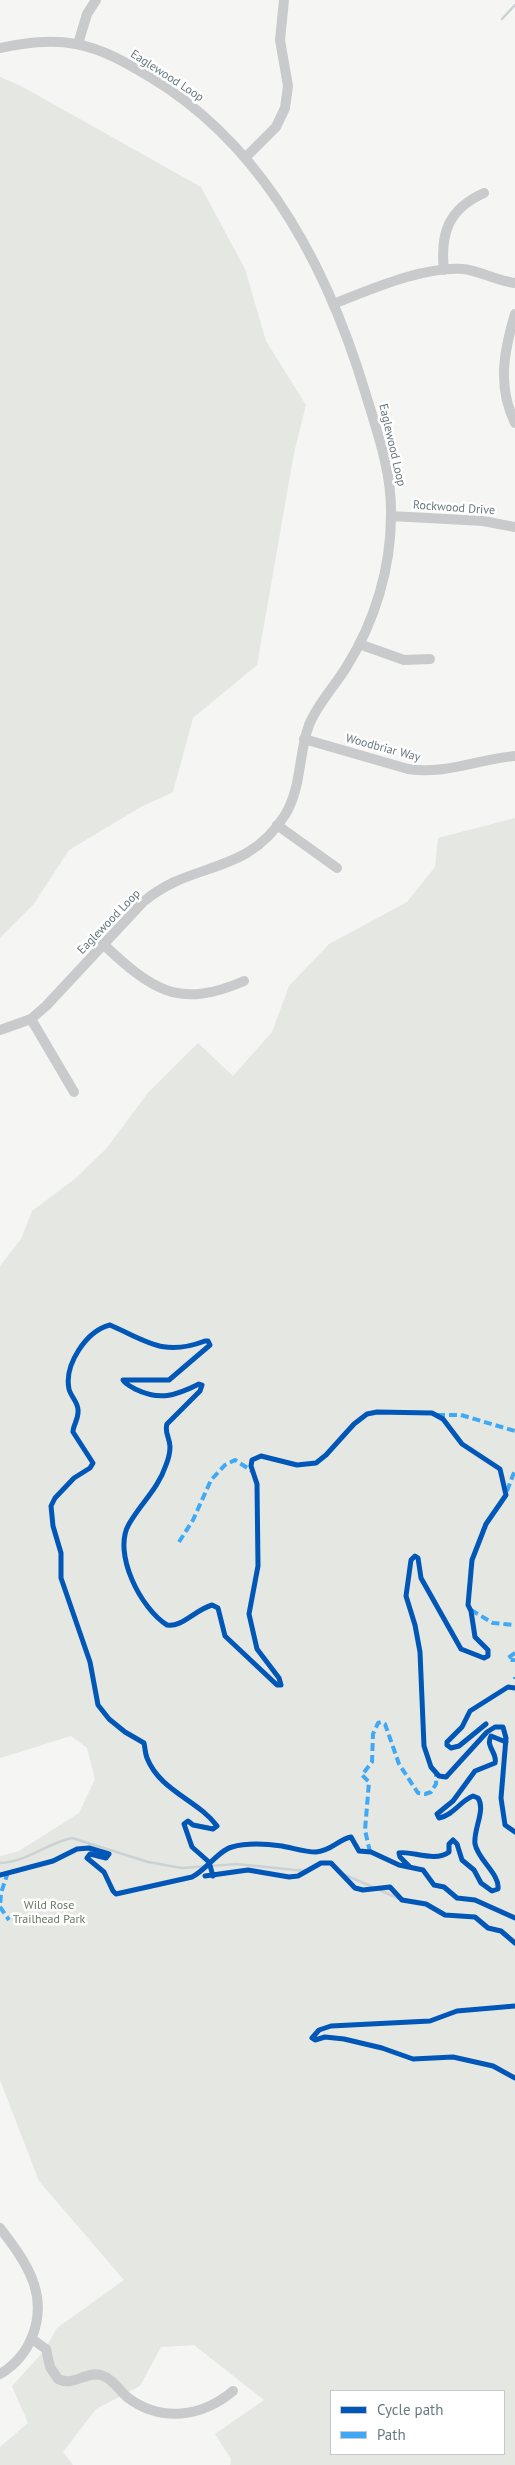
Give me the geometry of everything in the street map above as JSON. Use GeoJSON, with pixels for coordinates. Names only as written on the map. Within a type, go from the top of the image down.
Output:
{"type":"FeatureCollection","features":[{"type":"Feature","properties":{"kind":"street"},"geometry":{"type":"LineString","coordinates":[[78,44],[87,14],[96,0]]}},
{"type":"Feature","properties":{"kind":"street"},"geometry":{"type":"LineString","coordinates":[[246,157],[276,128],[284,108],[288,86],[280,32],[284,0]]}},
{"type":"Feature","properties":{"kind":"street","name":"Eaglewood Loop"},"geometry":{"type":"LineString","coordinates":[[0,48],[40,42],[78,44],[114,57],[176,94],[212,123],[246,157],[277,198],[293,224],[333,304],[352,351],[379,437],[389,483],[391,516],[390,541],[382,585],[359,644],[341,675],[318,706],[304,739],[295,792],[277,825],[260,845],[236,861],[180,878],[159,889],[143,902],[52,1000],[30,1019],[0,1030]]}},
{"type":"Feature","properties":{"kind":"street"},"geometry":{"type":"LineString","coordinates":[[444,270],[443,248],[450,223],[464,203],[484,193]]}},
{"type":"Feature","properties":{"kind":"street"},"geometry":{"type":"LineString","coordinates":[[333,304],[388,284],[444,270],[470,270],[515,283]]}},
{"type":"Feature","properties":{"kind":"street"},"geometry":{"type":"LineString","coordinates":[[515,314],[506,343],[503,364],[506,397],[515,423]]}},
{"type":"Feature","properties":{"kind":"street","name":"Rockwood Drive"},"geometry":{"type":"LineString","coordinates":[[391,516],[484,521],[515,527]]}},
{"type":"Feature","properties":{"kind":"street"},"geometry":{"type":"LineString","coordinates":[[359,644],[404,660],[430,660]]}},
{"type":"Feature","properties":{"kind":"street","name":"Woodbriar Way"},"geometry":{"type":"LineString","coordinates":[[304,739],[408,769],[425,772],[445,770],[490,758],[515,756]]}},
{"type":"Feature","properties":{"kind":"street"},"geometry":{"type":"LineString","coordinates":[[277,825],[337,868]]}},
{"type":"Feature","properties":{"kind":"street"},"geometry":{"type":"LineString","coordinates":[[104,944],[136,974],[152,985],[171,992],[209,994],[244,981]]}},
{"type":"Feature","properties":{"kind":"street"},"geometry":{"type":"LineString","coordinates":[[30,1019],[74,1092]]}},
{"type":"Feature","properties":{"kind":"street"},"geometry":{"type":"LineString","coordinates":[[0,2228],[16,2250],[34,2284],[38,2308],[32,2339],[19,2358],[0,2374]]}},
{"type":"Feature","properties":{"kind":"street"},"geometry":{"type":"LineString","coordinates":[[32,2339],[46,2350],[50,2367],[58,2379],[72,2382],[93,2374],[105,2376],[134,2402],[157,2411],[179,2414],[197,2412],[214,2406],[233,2391]]}},
{"type":"Feature","properties":{"kind":"green space"},"geometry":{"type":"Polygon","coordinates":[[[0,77],[21,86],[201,187],[245,269],[266,341],[306,405],[294,453],[257,665],[193,718],[173,792],[139,808],[69,850],[33,905],[0,938],[0,77]]]}},
{"type":"Feature","properties":{"kind":"green space","name":"Wild Rose Trailhead Park"},"geometry":{"type":"Polygon","coordinates":[[[515,818],[515,2465],[230,2465],[231,2459],[215,2434],[264,2400],[194,2345],[161,2347],[140,2386],[96,2409],[63,2452],[73,2465],[0,2465],[0,2447],[28,2423],[12,2386],[44,2351],[57,2328],[124,2280],[39,2181],[0,2080],[0,1856],[19,1851],[79,1813],[95,1779],[87,1748],[71,1736],[0,1758],[0,1266],[21,1239],[32,1211],[76,1178],[106,1149],[147,1094],[198,1043],[233,1076],[272,1032],[289,986],[329,944],[407,902],[435,867],[438,838],[515,818]]]}},
{"type":"Feature","properties":{"kind":"waterway"},"geometry":{"type":"LineString","coordinates":[[502,19],[515,5]]}},
{"type":"Feature","properties":{"kind":"waterway"},"geometry":{"type":"LineString","coordinates":[[0,1863],[28,1856],[63,1840],[72,1838],[148,1862],[182,1868],[237,1864],[305,1871],[321,1863],[331,1863],[343,1874],[400,1899],[426,1904],[445,1915],[475,1917],[488,1928],[501,1931],[515,1943]]}},
{"type":"Feature","properties":{"kind":"marked path"},"geometry":{"type":"LineString","coordinates":[[437,1415],[461,1415],[515,1431]]}},
{"type":"Feature","properties":{"kind":"marked path"},"geometry":{"type":"LineString","coordinates":[[179,1542],[193,1520],[211,1480],[225,1465],[235,1460],[252,1471]]}},
{"type":"Feature","properties":{"kind":"marked path"},"geometry":{"type":"LineString","coordinates":[[507,1491],[515,1470]]}},
{"type":"Feature","properties":{"kind":"marked path"},"geometry":{"type":"LineString","coordinates":[[471,1610],[493,1623],[515,1625]]}},
{"type":"Feature","properties":{"kind":"marked path"},"geometry":{"type":"LineString","coordinates":[[515,1653],[508,1658],[515,1660]]}},
{"type":"Feature","properties":{"kind":"marked path"},"geometry":{"type":"LineString","coordinates":[[370,1852],[365,1830],[369,1782],[362,1775],[372,1762],[373,1734],[378,1723],[385,1724],[399,1764],[418,1793],[425,1794],[431,1792],[436,1784],[436,1774]]}},
{"type":"Feature","properties":{"kind":"marked path"},"geometry":{"type":"LineString","coordinates":[[8,1872],[1,1893],[0,1907],[9,1920]]}},
{"type":"Feature","properties":{"kind":"cycle path"},"geometry":{"type":"LineString","coordinates":[[213,1876],[209,1862],[192,1847],[184,1824],[188,1821],[193,1825],[213,1829],[217,1826],[200,1809],[161,1779],[147,1758],[144,1743],[125,1732],[109,1719],[98,1705],[90,1662],[61,1578],[61,1553],[53,1526],[51,1506],[55,1498],[74,1478],[90,1468],[93,1463],[73,1432],[78,1410],[77,1404],[71,1395],[68,1380],[73,1360],[85,1342],[101,1328],[110,1325],[156,1345],[178,1348],[205,1341],[208,1341],[210,1345],[169,1380],[123,1380],[126,1384],[144,1393],[160,1396],[175,1394],[199,1384],[202,1385],[200,1391],[167,1424],[166,1430],[170,1447],[163,1474],[129,1524],[125,1536],[124,1550],[132,1579],[148,1607],[167,1625],[178,1624],[206,1607],[212,1605],[218,1608],[225,1636],[277,1685],[281,1685],[279,1678],[257,1649],[249,1614],[258,1566],[257,1484],[251,1466],[252,1460],[261,1456],[297,1465],[316,1463],[326,1455],[354,1424],[367,1414],[377,1412],[432,1413],[443,1419],[462,1444],[500,1469],[506,1495],[486,1524],[472,1560],[468,1605],[471,1611],[475,1637],[488,1650],[488,1656],[484,1658],[461,1649],[421,1578],[418,1558],[415,1556],[411,1560],[406,1596],[415,1625],[420,1652],[424,1746],[431,1767],[439,1776],[446,1777],[487,1732],[495,1727],[503,1727],[506,1738],[501,1798],[505,1825],[515,1832]]}},
{"type":"Feature","properties":{"kind":"cycle path"},"geometry":{"type":"LineString","coordinates":[[486,1724],[459,1746],[451,1748],[447,1745],[447,1742],[462,1727],[470,1711],[508,1687],[515,1688]]}},
{"type":"Feature","properties":{"kind":"cycle path"},"geometry":{"type":"LineString","coordinates":[[409,1866],[400,1857],[399,1853],[430,1856],[443,1855],[449,1852],[449,1844],[453,1840],[457,1844],[462,1860],[474,1870],[481,1883],[492,1891],[498,1889],[496,1878],[480,1856],[475,1844],[481,1808],[478,1798],[473,1796],[468,1798],[453,1811],[439,1818],[437,1814],[453,1801],[475,1771],[495,1763],[495,1756],[490,1747],[491,1736],[506,1742]]}},
{"type":"Feature","properties":{"kind":"cycle path"},"geometry":{"type":"LineString","coordinates":[[0,1875],[53,1861],[77,1849],[89,1848],[109,1854],[106,1858],[90,1854],[87,1858],[104,1872],[116,1894],[192,1877],[222,1852],[232,1847],[250,1844],[270,1845],[316,1852],[326,1850],[351,1837],[359,1851],[371,1852],[399,1865],[423,1870],[434,1885],[444,1887],[457,1898],[475,1900],[515,1918]]}},
{"type":"Feature","properties":{"kind":"cycle path"},"geometry":{"type":"LineString","coordinates":[[205,1876],[248,1870],[289,1877],[298,1876],[321,1863],[331,1863],[355,1888],[363,1890],[390,1887],[402,1900],[426,1904],[445,1915],[475,1917],[488,1928],[501,1931],[515,1943]]}},
{"type":"Feature","properties":{"kind":"cycle path"},"geometry":{"type":"LineString","coordinates":[[515,2006],[457,2011],[430,2021],[331,2026],[319,2030],[312,2038],[315,2040],[325,2037],[344,2039],[382,2048],[413,2059],[453,2057],[493,2066],[515,2078]]}}]}
